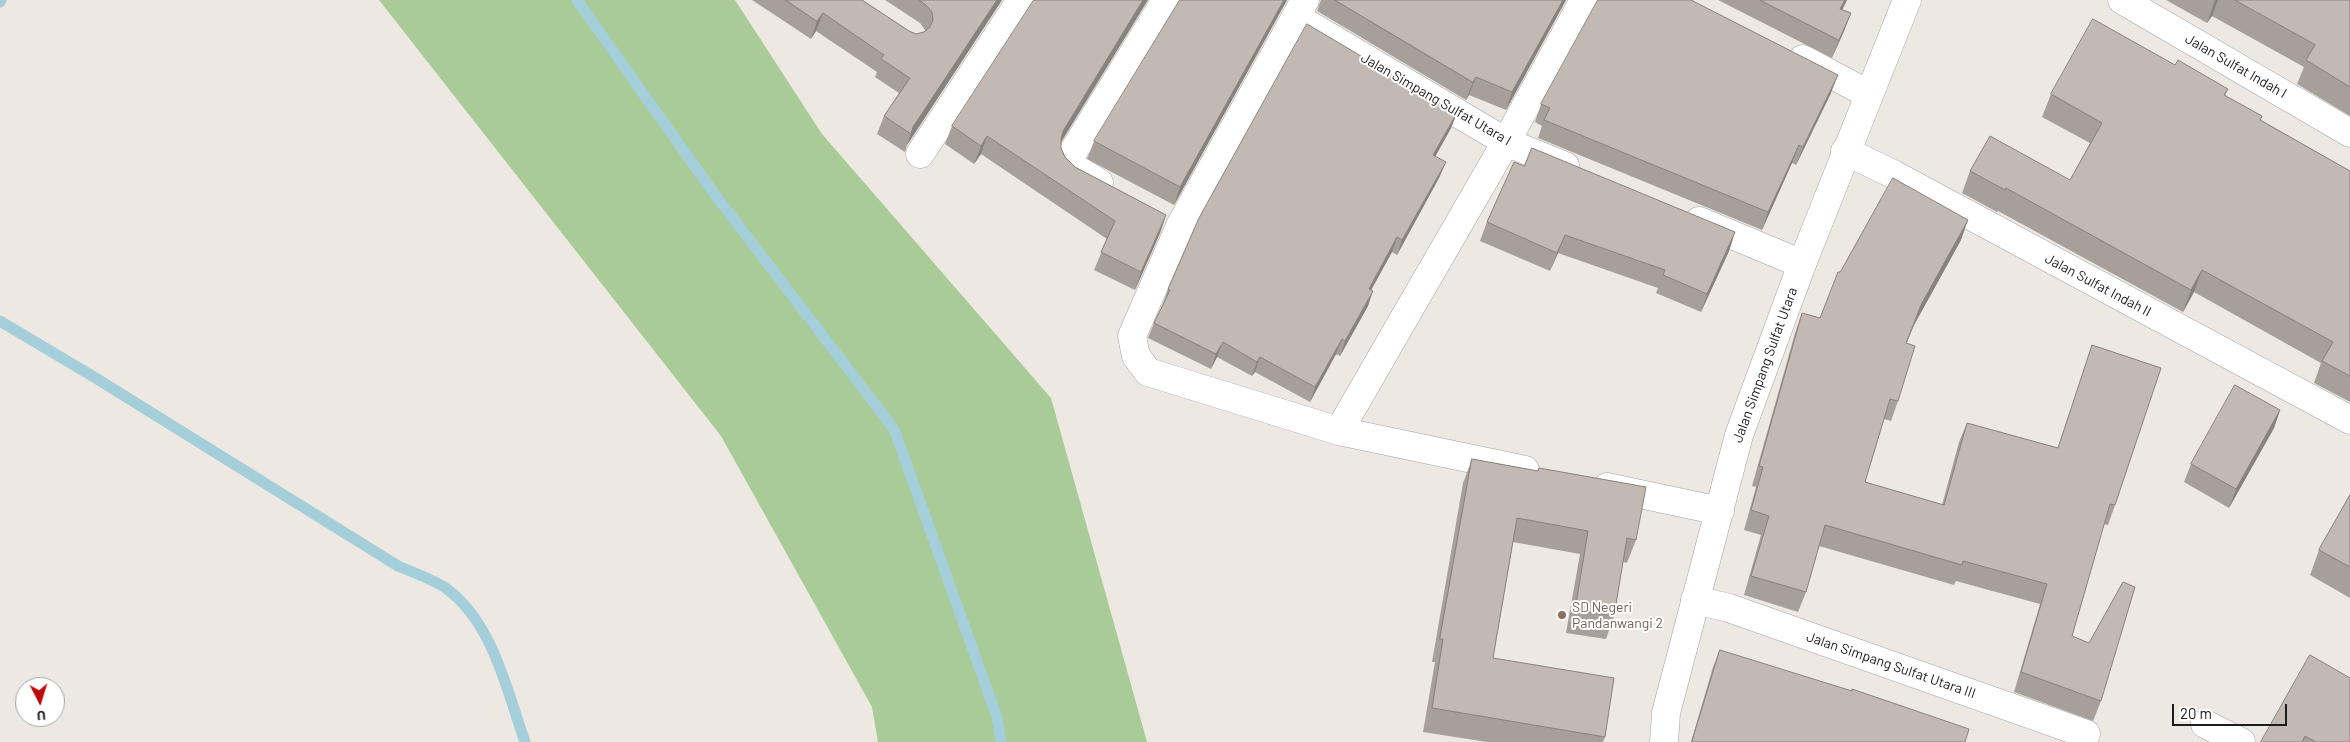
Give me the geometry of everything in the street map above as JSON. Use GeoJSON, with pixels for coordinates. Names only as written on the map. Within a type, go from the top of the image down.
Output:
{"type":"FeatureCollection","features":[{"type":"Feature","properties":{"kind":"street"},"geometry":{"type":"LineString","coordinates":[[920,154],[1021,0]]}},
{"type":"Feature","properties":{"kind":"street"},"geometry":{"type":"LineString","coordinates":[[1119,194],[1076,171],[1070,165],[1070,157],[1166,0]]}},
{"type":"Feature","properties":{"kind":"street"},"geometry":{"type":"LineString","coordinates":[[1339,432],[1506,142],[1584,0]]}},
{"type":"Feature","properties":{"kind":"street","name":"Jalan Simpang Sulfat Utara"},"geometry":{"type":"LineString","coordinates":[[1664,742],[1666,714],[1739,436],[1845,151],[1906,0]]}},
{"type":"Feature","properties":{"kind":"street","name":"Jalan Sulfat Indah I"},"geometry":{"type":"LineString","coordinates":[[2122,0],[2350,133]]}},
{"type":"Feature","properties":{"kind":"street"},"geometry":{"type":"LineString","coordinates":[[1301,9],[1180,226],[1132,336],[1136,356],[1148,372],[1339,432],[1554,476]]}},
{"type":"Feature","properties":{"kind":"street","name":"Jalan Simpang Sulfat Utara I"},"geometry":{"type":"LineString","coordinates":[[1301,9],[1506,142],[1587,175]]}},
{"type":"Feature","properties":{"kind":"street"},"geometry":{"type":"LineString","coordinates":[[1777,46],[1868,94]]}},
{"type":"Feature","properties":{"kind":"street","name":"Jalan Sulfat Indah II"},"geometry":{"type":"LineString","coordinates":[[1845,151],[1893,174],[2350,420]]}},
{"type":"Feature","properties":{"kind":"street"},"geometry":{"type":"LineString","coordinates":[[1154,212],[1180,226]]}},
{"type":"Feature","properties":{"kind":"street"},"geometry":{"type":"LineString","coordinates":[[1677,212],[1802,264]]}},
{"type":"Feature","properties":{"kind":"street"},"geometry":{"type":"LineString","coordinates":[[1583,482],[1720,511]]}},
{"type":"Feature","properties":{"kind":"street","name":"Jalan Simpang Sulfat Utara III"},"geometry":{"type":"LineString","coordinates":[[1695,600],[1728,608],[2086,734]]}},
{"type":"Feature","properties":{"kind":"street"},"geometry":{"type":"LineString","coordinates":[[2205,724],[2242,742]]}},
{"type":"Feature","properties":{"kind":"green space"},"geometry":{"type":"Polygon","coordinates":[[[379,0],[735,0],[822,134],[1051,398],[1147,742],[878,742],[872,707],[721,436],[379,0]]]}},
{"type":"Feature","properties":{"kind":"building"},"geometry":{"type":"Polygon","coordinates":[[[786,0],[862,0],[916,34],[924,32],[930,27],[933,20],[932,12],[919,0],[997,0],[913,127],[911,134],[884,116],[910,78],[881,59],[884,55],[823,13],[817,21],[786,0]]]}},
{"type":"Feature","properties":{"kind":"building"},"geometry":{"type":"Polygon","coordinates":[[[1034,0],[1143,0],[1063,131],[1061,139],[1061,148],[1065,157],[1075,167],[1166,215],[1141,272],[1101,252],[1115,221],[987,136],[981,146],[952,126],[1034,0]]]}},
{"type":"Feature","properties":{"kind":"building"},"geometry":{"type":"Polygon","coordinates":[[[1180,0],[1284,0],[1180,187],[1094,141],[1180,0]]]}},
{"type":"Feature","properties":{"kind":"building"},"geometry":{"type":"Polygon","coordinates":[[[1335,0],[1563,0],[1512,92],[1476,77],[1473,82],[1335,0]]]}},
{"type":"Feature","properties":{"kind":"building"},"geometry":{"type":"Polygon","coordinates":[[[1598,0],[1691,0],[1838,75],[1803,147],[1799,145],[1768,212],[1544,120],[1550,108],[1541,104],[1598,0]]]}},
{"type":"Feature","properties":{"kind":"building"},"geometry":{"type":"Polygon","coordinates":[[[1760,0],[1845,0],[1840,9],[1851,13],[1839,40],[1760,0]]]}},
{"type":"Feature","properties":{"kind":"building"},"geometry":{"type":"Polygon","coordinates":[[[2235,0],[2350,0],[2350,87],[2306,60],[2315,45],[2235,0]]]}},
{"type":"Feature","properties":{"kind":"building"},"geometry":{"type":"Polygon","coordinates":[[[2093,19],[2175,65],[2178,60],[2228,89],[2224,95],[2262,116],[2260,120],[2350,171],[2350,376],[2322,361],[2333,342],[2202,270],[2191,290],[2006,188],[2005,190],[1970,171],[1990,136],[2070,180],[2102,123],[2051,94],[2093,19]]]}},
{"type":"Feature","properties":{"kind":"building"},"geometry":{"type":"Polygon","coordinates":[[[1307,24],[1457,113],[1433,155],[1446,162],[1402,240],[1397,237],[1369,289],[1373,291],[1345,341],[1342,339],[1315,387],[1260,357],[1257,362],[1223,342],[1216,354],[1154,323],[1170,290],[1168,289],[1199,218],[1307,24]]]}},
{"type":"Feature","properties":{"kind":"building"},"geometry":{"type":"Polygon","coordinates":[[[1532,148],[1735,232],[1707,294],[1663,275],[1665,270],[1565,235],[1557,253],[1487,222],[1514,162],[1524,166],[1532,148]]]}},
{"type":"Feature","properties":{"kind":"building"},"geometry":{"type":"Polygon","coordinates":[[[1893,178],[1968,220],[1921,305],[1906,343],[1915,346],[1898,401],[1890,399],[1865,482],[1944,505],[1967,423],[2058,448],[2092,345],[2161,368],[2115,505],[2110,504],[2072,636],[2089,643],[2123,582],[2135,587],[2101,701],[2021,672],[2047,584],[1963,561],[1962,565],[1825,525],[1806,592],[1751,576],[1769,516],[1751,510],[1763,467],[1759,466],[1802,313],[1820,318],[1838,272],[1840,272],[1893,178]]]}},
{"type":"Feature","properties":{"kind":"building"},"geometry":{"type":"Polygon","coordinates":[[[2235,385],[2280,410],[2236,489],[2191,464],[2235,385]]]}},
{"type":"Feature","properties":{"kind":"building"},"geometry":{"type":"Polygon","coordinates":[[[1472,459],[1538,471],[1539,468],[1646,487],[1636,540],[1627,538],[1614,616],[1575,610],[1588,531],[1517,518],[1493,658],[1614,678],[1605,737],[1432,708],[1443,639],[1440,639],[1472,459]]]}},
{"type":"Feature","properties":{"kind":"building"},"geometry":{"type":"Polygon","coordinates":[[[2350,495],[2350,567],[2319,550],[2350,495]]]}},
{"type":"Feature","properties":{"kind":"building"},"geometry":{"type":"Polygon","coordinates":[[[1720,650],[1852,691],[1852,689],[1969,729],[1965,742],[1692,742],[1720,650]]]}},
{"type":"Feature","properties":{"kind":"building"},"geometry":{"type":"Polygon","coordinates":[[[2310,655],[2350,678],[2350,742],[2316,742],[2305,736],[2302,742],[2261,742],[2310,655]]]}},
{"type":"Feature","properties":{"kind":"waterway"},"geometry":{"type":"LineString","coordinates":[[577,0],[713,192],[894,429],[997,717],[1001,742]]}},
{"type":"Feature","properties":{"kind":"waterway"},"geometry":{"type":"LineString","coordinates":[[0,321],[94,377],[398,566],[430,579],[447,589],[463,603],[487,639],[505,680],[525,742]]}},
{"type":"Feature","properties":{"kind":"place","name":"SD Negeri Pandanwangi 2"},"geometry":{"type":"Point","coordinates":[1562,615]}}]}
